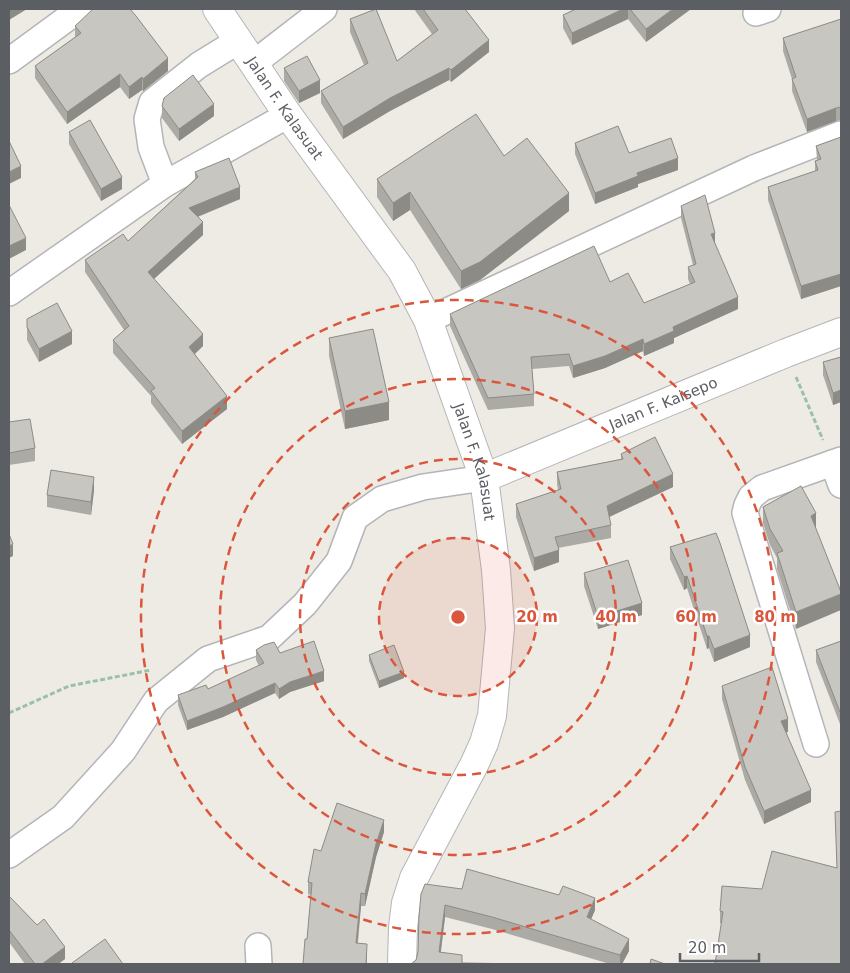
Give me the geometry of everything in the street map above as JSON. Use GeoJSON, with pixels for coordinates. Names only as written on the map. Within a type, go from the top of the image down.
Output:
{"type":"FeatureCollection","features":[{"type":"Feature","properties":{"kind":"street"},"geometry":{"type":"LineString","coordinates":[[9,61],[80,9]]}},
{"type":"Feature","properties":{"kind":"street","name":"Jalan F. Kalasuat"},"geometry":{"type":"LineString","coordinates":[[217,9],[288,115],[402,271],[428,320],[484,478],[496,570],[500,628],[492,716],[484,743],[474,766],[414,878],[406,903],[402,964]]}},
{"type":"Feature","properties":{"kind":"street"},"geometry":{"type":"LineString","coordinates":[[165,184],[151,147],[147,119],[152,102],[199,65],[246,52],[324,9]]}},
{"type":"Feature","properties":{"kind":"street"},"geometry":{"type":"LineString","coordinates":[[9,293],[165,184],[288,115]]}},
{"type":"Feature","properties":{"kind":"street"},"geometry":{"type":"LineString","coordinates":[[428,320],[754,168],[841,134]]}},
{"type":"Feature","properties":{"kind":"street","name":"Jalan F. Kaisepo"},"geometry":{"type":"LineString","coordinates":[[484,478],[841,332]]}},
{"type":"Feature","properties":{"kind":"street"},"geometry":{"type":"LineString","coordinates":[[816,744],[745,513],[751,497],[762,488],[839,470]]}},
{"type":"Feature","properties":{"kind":"street"},"geometry":{"type":"LineString","coordinates":[[9,855],[63,817],[123,751],[156,701],[208,659],[269,638],[305,604],[339,561],[355,518],[382,499],[424,487],[484,478]]}},
{"type":"Feature","properties":{"kind":"path"},"geometry":{"type":"LineString","coordinates":[[786,353],[839,470]]}},
{"type":"Feature","properties":{"kind":"path"},"geometry":{"type":"LineString","coordinates":[[9,713],[69,686],[152,670]]}},
{"type":"Feature","properties":{"kind":"building"},"geometry":{"type":"Polygon","coordinates":[[[93,9],[130,9],[168,58],[143,79],[142,77],[129,87],[120,74],[67,112],[35,66],[81,33],[75,26],[93,9]]]}},
{"type":"Feature","properties":{"kind":"building"},"geometry":{"type":"Polygon","coordinates":[[[376,9],[397,61],[438,30],[423,9],[465,9],[489,40],[451,70],[449,68],[390,98],[343,127],[321,91],[368,63],[350,19],[376,9]]]}},
{"type":"Feature","properties":{"kind":"building"},"geometry":{"type":"Polygon","coordinates":[[[576,9],[623,9],[572,33],[563,15],[576,9]]]}},
{"type":"Feature","properties":{"kind":"building"},"geometry":{"type":"Polygon","coordinates":[[[630,9],[673,9],[646,29],[630,9]]]}},
{"type":"Feature","properties":{"kind":"building"},"geometry":{"type":"Polygon","coordinates":[[[841,19],[841,107],[807,119],[792,79],[796,77],[783,38],[841,19]]]}},
{"type":"Feature","properties":{"kind":"building"},"geometry":{"type":"Polygon","coordinates":[[[307,56],[320,80],[299,91],[284,68],[307,56]]]}},
{"type":"Feature","properties":{"kind":"building"},"geometry":{"type":"Polygon","coordinates":[[[193,75],[214,104],[179,129],[162,106],[164,98],[193,75]]]}},
{"type":"Feature","properties":{"kind":"building"},"geometry":{"type":"Polygon","coordinates":[[[476,114],[504,156],[527,138],[569,193],[480,262],[461,271],[410,192],[393,203],[377,179],[476,114]]]}},
{"type":"Feature","properties":{"kind":"building"},"geometry":{"type":"Polygon","coordinates":[[[90,120],[122,177],[101,189],[69,132],[90,120]]]}},
{"type":"Feature","properties":{"kind":"building"},"geometry":{"type":"Polygon","coordinates":[[[618,126],[629,153],[671,138],[678,158],[637,173],[638,176],[595,193],[575,143],[618,126]]]}},
{"type":"Feature","properties":{"kind":"building"},"geometry":{"type":"Polygon","coordinates":[[[841,137],[841,274],[801,286],[768,187],[818,170],[815,161],[821,159],[816,146],[841,137]]]}},
{"type":"Feature","properties":{"kind":"building"},"geometry":{"type":"Polygon","coordinates":[[[9,141],[21,166],[9,172],[9,141]]]}},
{"type":"Feature","properties":{"kind":"building"},"geometry":{"type":"Polygon","coordinates":[[[229,158],[240,187],[189,208],[203,222],[148,272],[203,334],[189,347],[227,396],[182,431],[151,391],[155,388],[113,340],[129,326],[85,260],[123,234],[128,241],[198,177],[195,172],[229,158]]]}},
{"type":"Feature","properties":{"kind":"building"},"geometry":{"type":"Polygon","coordinates":[[[705,195],[715,233],[711,234],[738,297],[673,327],[674,331],[644,344],[643,339],[605,356],[573,366],[569,354],[531,357],[534,394],[488,398],[450,314],[594,246],[610,282],[628,273],[644,303],[695,282],[688,267],[696,264],[681,206],[705,195]]]}},
{"type":"Feature","properties":{"kind":"building"},"geometry":{"type":"Polygon","coordinates":[[[9,205],[26,238],[9,246],[9,205]]]}},
{"type":"Feature","properties":{"kind":"building"},"geometry":{"type":"Polygon","coordinates":[[[57,303],[72,331],[39,349],[27,327],[27,319],[57,303]]]}},
{"type":"Feature","properties":{"kind":"building"},"geometry":{"type":"Polygon","coordinates":[[[373,329],[389,402],[345,411],[329,338],[373,329]]]}},
{"type":"Feature","properties":{"kind":"building"},"geometry":{"type":"Polygon","coordinates":[[[841,357],[841,390],[833,393],[823,362],[841,357]]]}},
{"type":"Feature","properties":{"kind":"building"},"geometry":{"type":"Polygon","coordinates":[[[30,419],[35,448],[9,453],[9,422],[30,419]]]}},
{"type":"Feature","properties":{"kind":"building"},"geometry":{"type":"Polygon","coordinates":[[[655,437],[673,474],[607,506],[611,525],[555,537],[559,550],[534,558],[516,504],[561,489],[557,472],[623,459],[621,454],[655,437]]]}},
{"type":"Feature","properties":{"kind":"building"},"geometry":{"type":"Polygon","coordinates":[[[51,470],[94,477],[91,502],[47,495],[51,470]]]}},
{"type":"Feature","properties":{"kind":"building"},"geometry":{"type":"Polygon","coordinates":[[[801,486],[816,513],[811,516],[841,594],[796,612],[777,553],[783,551],[770,529],[763,507],[801,486]]]}},
{"type":"Feature","properties":{"kind":"building"},"geometry":{"type":"Polygon","coordinates":[[[716,533],[750,635],[714,649],[709,636],[707,636],[687,576],[684,577],[670,547],[716,533]]]}},
{"type":"Feature","properties":{"kind":"building"},"geometry":{"type":"Polygon","coordinates":[[[9,534],[13,544],[9,546],[9,534]]]}},
{"type":"Feature","properties":{"kind":"building"},"geometry":{"type":"Polygon","coordinates":[[[628,560],[642,603],[598,617],[584,573],[628,560]]]}},
{"type":"Feature","properties":{"kind":"building"},"geometry":{"type":"Polygon","coordinates":[[[314,641],[324,671],[290,682],[279,689],[275,683],[187,721],[178,695],[206,685],[208,689],[264,663],[256,650],[264,645],[274,642],[280,653],[314,641]]]}},
{"type":"Feature","properties":{"kind":"building"},"geometry":{"type":"Polygon","coordinates":[[[841,641],[841,712],[840,712],[816,650],[841,641]]]}},
{"type":"Feature","properties":{"kind":"building"},"geometry":{"type":"Polygon","coordinates":[[[394,645],[404,672],[379,681],[369,655],[394,645]]]}},
{"type":"Feature","properties":{"kind":"building"},"geometry":{"type":"Polygon","coordinates":[[[772,667],[788,719],[781,721],[811,790],[764,811],[745,767],[722,686],[772,667]]]}},
{"type":"Feature","properties":{"kind":"building"},"geometry":{"type":"Polygon","coordinates":[[[337,803],[384,820],[376,844],[365,894],[361,893],[356,943],[367,944],[366,964],[303,964],[312,883],[308,882],[314,849],[321,851],[337,803]]]}},
{"type":"Feature","properties":{"kind":"building"},"geometry":{"type":"Polygon","coordinates":[[[841,811],[841,964],[715,964],[723,912],[720,911],[722,886],[762,889],[772,851],[837,868],[835,812],[841,811]]]}},
{"type":"Feature","properties":{"kind":"building"},"geometry":{"type":"Polygon","coordinates":[[[467,869],[559,895],[563,886],[595,898],[587,917],[629,939],[620,955],[445,905],[439,952],[462,955],[462,963],[525,964],[411,964],[416,960],[418,952],[421,894],[425,884],[462,889],[467,869]]]}},
{"type":"Feature","properties":{"kind":"building"},"geometry":{"type":"Polygon","coordinates":[[[9,896],[37,925],[44,919],[65,947],[42,964],[35,964],[9,930],[9,896]]]}},
{"type":"Feature","properties":{"kind":"building"},"geometry":{"type":"Polygon","coordinates":[[[105,939],[123,964],[72,963],[105,939]]]}},
{"type":"Feature","properties":{"kind":"building"},"geometry":{"type":"Polygon","coordinates":[[[651,959],[665,964],[650,964],[651,959]]]}}]}
